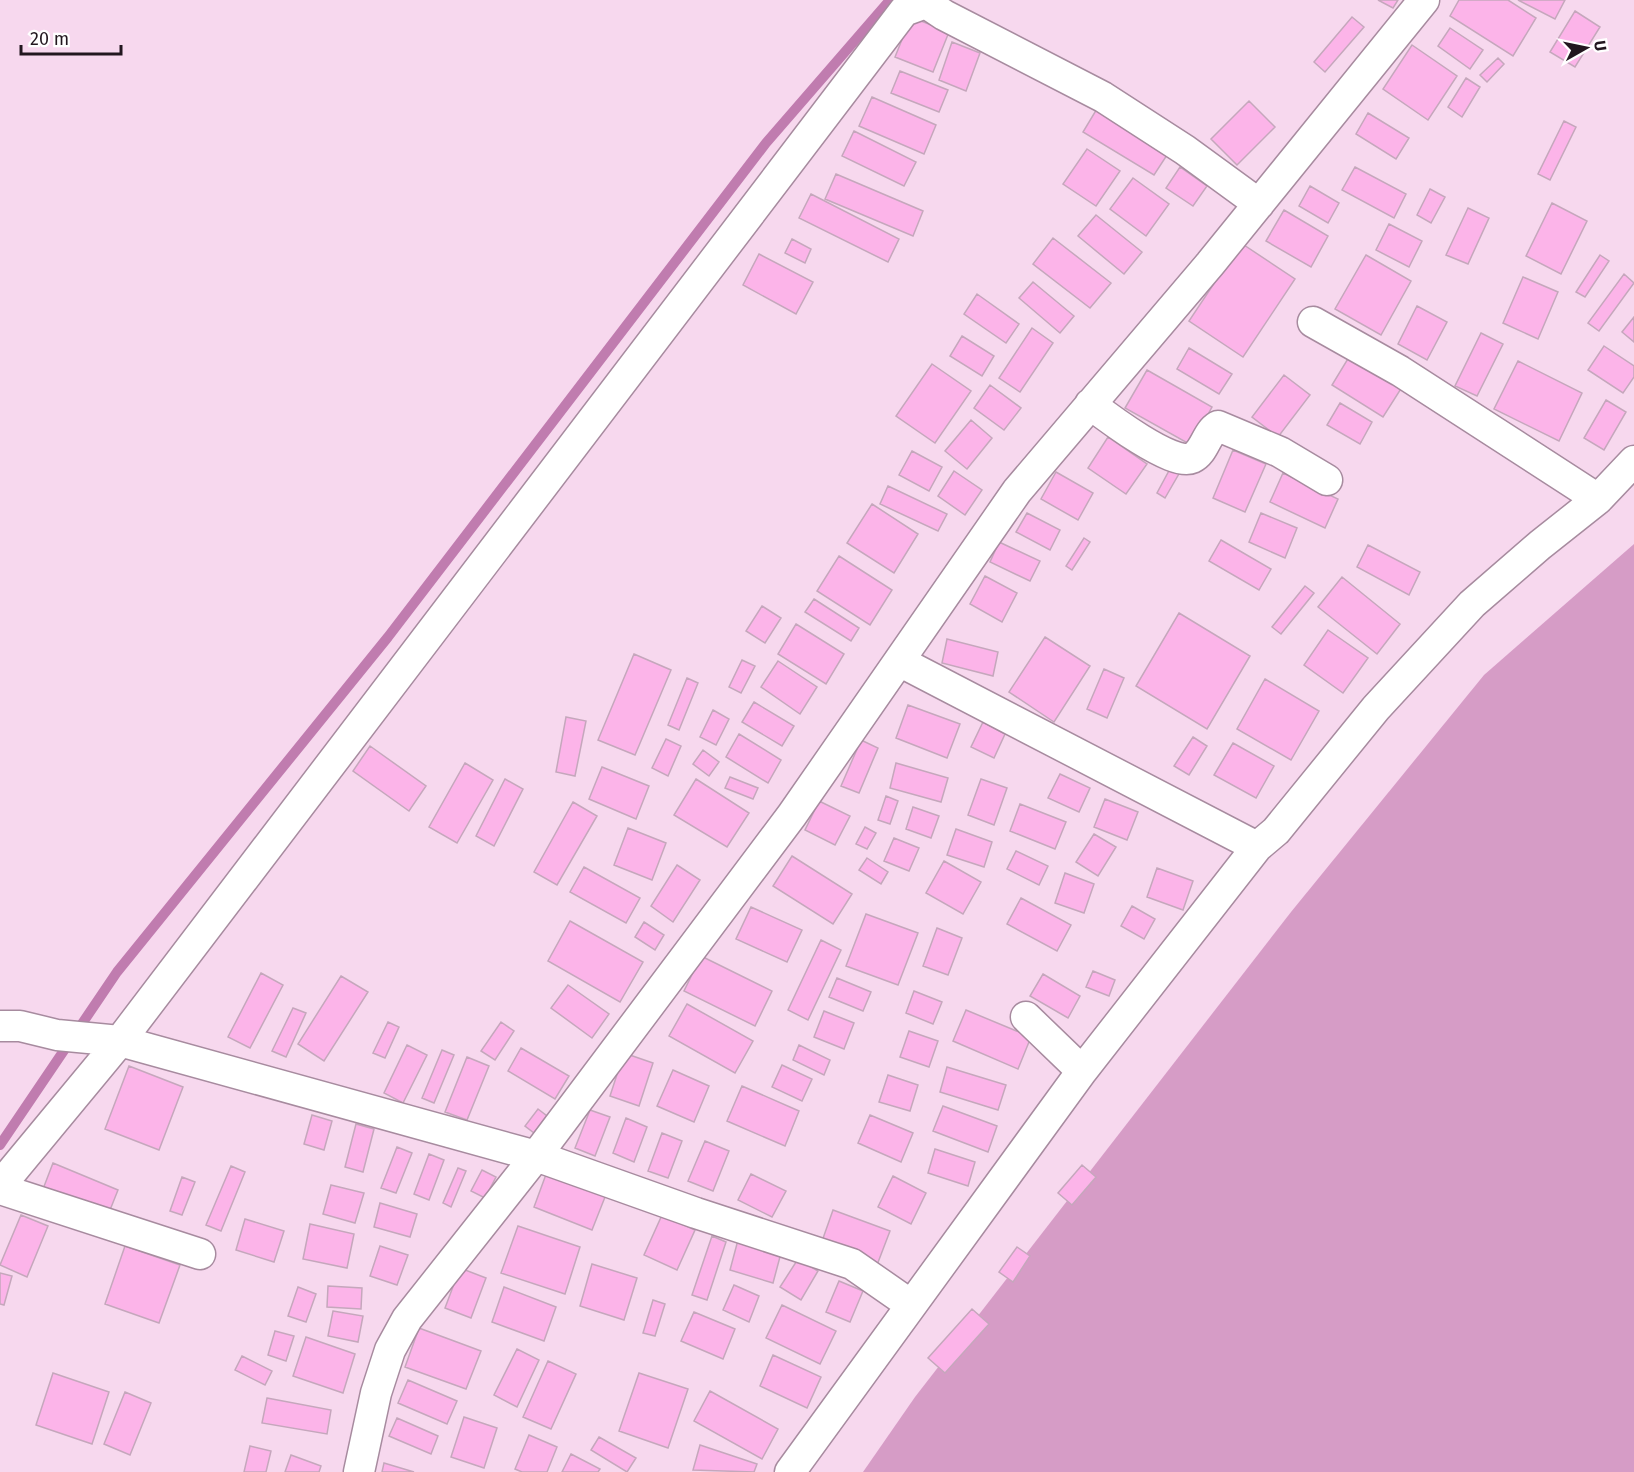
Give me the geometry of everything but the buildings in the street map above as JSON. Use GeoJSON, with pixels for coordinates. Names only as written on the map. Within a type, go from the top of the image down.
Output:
{"type":"FeatureCollection","features":[{"type":"Feature","properties":{"kind":"street"},"geometry":{"type":"LineString","coordinates":[[359,1472],[376,1393],[390,1350],[406,1319],[536,1156],[792,815],[1017,491],[1259,204],[1424,0]]}},
{"type":"Feature","properties":{"kind":"street"},"geometry":{"type":"LineString","coordinates":[[200,1254],[0,1187],[120,1041],[904,11],[926,3],[944,15],[1102,97],[1185,150],[1259,204]]}},
{"type":"Feature","properties":{"kind":"street"},"geometry":{"type":"LineString","coordinates":[[1313,322],[1400,371],[1598,499]]}},
{"type":"Feature","properties":{"kind":"street"},"geometry":{"type":"LineString","coordinates":[[1090,404],[1135,436],[1179,459],[1189,460],[1197,455],[1218,426],[1280,452],[1327,480]]}},
{"type":"Feature","properties":{"kind":"street"},"geometry":{"type":"LineString","coordinates":[[790,1472],[1082,1071],[1257,847],[1276,831],[1376,708],[1472,604],[1598,499],[1634,461]]}},
{"type":"Feature","properties":{"kind":"street"},"geometry":{"type":"LineString","coordinates":[[899,662],[1257,847]]}},
{"type":"Feature","properties":{"kind":"street"},"geometry":{"type":"LineString","coordinates":[[1026,1017],[1082,1071]]}},
{"type":"Feature","properties":{"kind":"street"},"geometry":{"type":"LineString","coordinates":[[0,1026],[20,1026],[57,1035],[120,1041],[536,1156],[696,1213],[852,1264],[911,1305]]}},
{"type":"Feature","properties":{"kind":"shaded area"},"geometry":{"type":"Polygon","coordinates":[[[1634,544],[1634,1472],[863,1472],[915,1397],[1291,912],[1484,675],[1634,544]]]}},
{"type":"Feature","properties":{"kind":"waterway"},"geometry":{"type":"LineString","coordinates":[[0,1145],[117,972],[388,637],[766,143],[890,0]]}}]}
